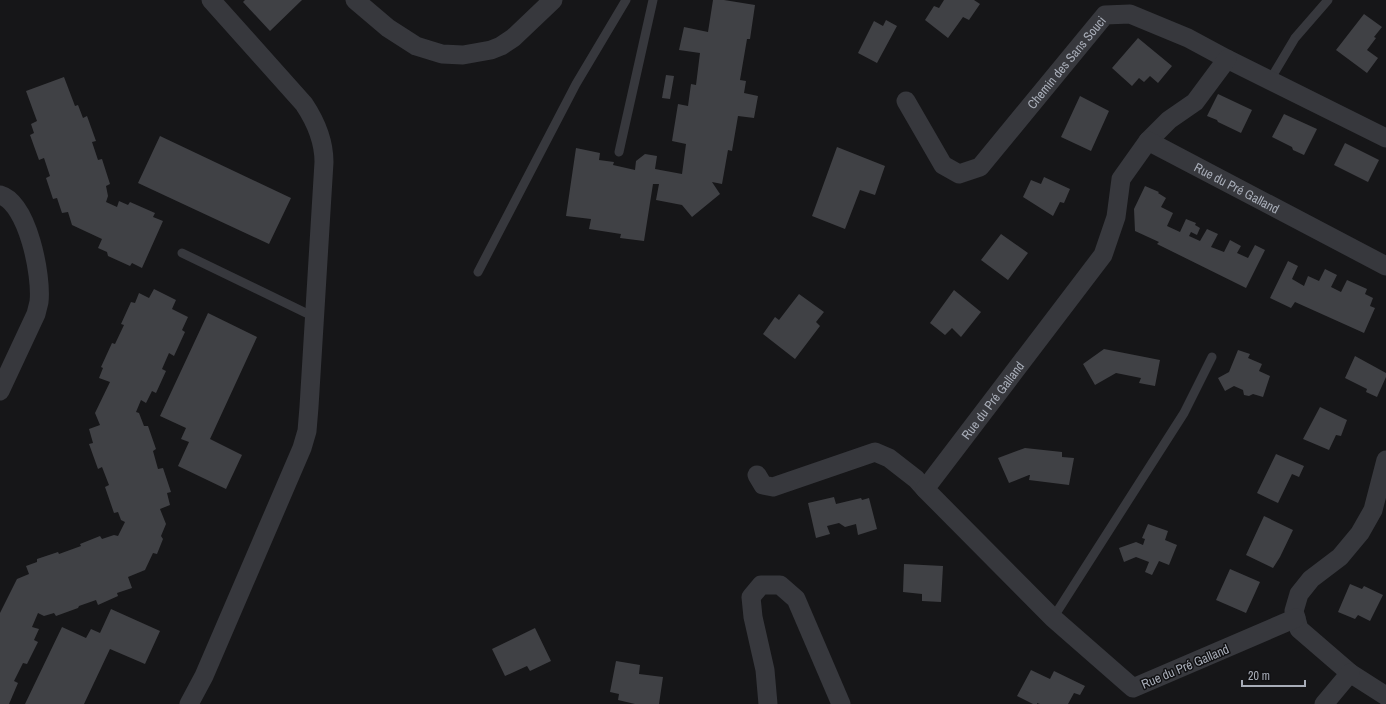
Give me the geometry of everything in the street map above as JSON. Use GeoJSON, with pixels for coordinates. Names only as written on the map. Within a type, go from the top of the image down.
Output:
{"type":"FeatureCollection","features":[{"type":"Feature","properties":{"kind":"street"},"geometry":{"type":"LineString","coordinates":[[189,704],[204,676],[302,448],[307,431],[324,162],[322,139],[313,118],[304,104],[211,0]]}},
{"type":"Feature","properties":{"kind":"street"},"geometry":{"type":"LineString","coordinates":[[355,0],[388,28],[416,46],[442,54],[463,55],[491,50],[501,46],[513,38],[553,0]]}},
{"type":"Feature","properties":{"kind":"street","name":"Chemin des Sans Souci"},"geometry":{"type":"LineString","coordinates":[[906,101],[942,165],[959,174],[980,167],[1105,15],[1130,14],[1188,38],[1386,138]]}},
{"type":"Feature","properties":{"kind":"street"},"geometry":{"type":"LineString","coordinates":[[1148,141],[1169,120],[1195,102],[1227,59]]}},
{"type":"Feature","properties":{"kind":"street","name":"Rue du Pré Galland"},"geometry":{"type":"LineString","coordinates":[[1296,618],[1133,688],[1053,618],[925,489],[1103,254],[1116,217],[1120,179],[1148,141],[1386,266]]}},
{"type":"Feature","properties":{"kind":"street"},"geometry":{"type":"LineString","coordinates":[[0,195],[10,200],[20,213],[32,243],[39,288],[39,302],[36,314],[0,391]]}},
{"type":"Feature","properties":{"kind":"street"},"geometry":{"type":"LineString","coordinates":[[757,475],[763,485],[773,486],[875,452],[889,458],[916,479],[925,489]]}},
{"type":"Feature","properties":{"kind":"street"},"geometry":{"type":"LineString","coordinates":[[1386,460],[1373,510],[1360,533],[1340,557],[1312,579],[1299,594],[1294,611],[1299,628],[1350,673],[1386,696]]}},
{"type":"Feature","properties":{"kind":"street"},"geometry":{"type":"LineString","coordinates":[[768,704],[765,670],[753,617],[751,597],[761,585],[780,586],[796,599],[841,704]]}},
{"type":"Feature","properties":{"kind":"street"},"geometry":{"type":"LineString","coordinates":[[1324,704],[1350,673]]}},
{"type":"Feature","properties":{"kind":"lane"},"geometry":{"type":"LineString","coordinates":[[478,272],[576,84],[626,0]]}},
{"type":"Feature","properties":{"kind":"lane"},"geometry":{"type":"LineString","coordinates":[[619,152],[652,0]]}},
{"type":"Feature","properties":{"kind":"lane"},"geometry":{"type":"LineString","coordinates":[[1270,80],[1295,38],[1328,0]]}},
{"type":"Feature","properties":{"kind":"lane"},"geometry":{"type":"LineString","coordinates":[[182,254],[315,316]]}},
{"type":"Feature","properties":{"kind":"lane"},"geometry":{"type":"LineString","coordinates":[[1053,618],[1184,413],[1212,357]]}},
{"type":"Feature","properties":{"kind":"building"},"geometry":{"type":"Polygon","coordinates":[[[245,0],[302,0],[270,31],[243,2],[245,0]]]}},
{"type":"Feature","properties":{"kind":"building"},"geometry":{"type":"Polygon","coordinates":[[[713,0],[724,0],[755,5],[750,39],[747,39],[740,80],[746,81],[744,93],[758,96],[754,118],[738,116],[732,151],[728,150],[722,184],[712,182],[720,194],[692,217],[682,205],[656,200],[659,184],[653,184],[644,241],[620,238],[621,234],[589,229],[591,219],[566,216],[576,148],[600,153],[599,160],[614,162],[613,165],[635,170],[636,161],[645,154],[657,156],[655,169],[682,174],[686,144],[672,141],[678,104],[688,106],[691,84],[696,85],[700,53],[679,50],[684,27],[708,32],[713,0]]]}},
{"type":"Feature","properties":{"kind":"building"},"geometry":{"type":"Polygon","coordinates":[[[944,0],[974,0],[980,4],[969,20],[963,17],[948,38],[925,20],[934,6],[939,8],[944,0]]]}},
{"type":"Feature","properties":{"kind":"building"},"geometry":{"type":"Polygon","coordinates":[[[1364,14],[1382,27],[1374,37],[1376,38],[1367,50],[1378,58],[1367,73],[1336,50],[1364,14]]]}},
{"type":"Feature","properties":{"kind":"building"},"geometry":{"type":"Polygon","coordinates":[[[886,20],[897,26],[877,63],[858,53],[874,21],[883,26],[886,20]]]}},
{"type":"Feature","properties":{"kind":"building"},"geometry":{"type":"Polygon","coordinates":[[[1138,38],[1172,66],[1158,83],[1150,76],[1144,82],[1139,78],[1132,86],[1112,68],[1138,38]]]}},
{"type":"Feature","properties":{"kind":"building"},"geometry":{"type":"Polygon","coordinates":[[[666,75],[674,76],[670,99],[662,98],[666,75]]]}},
{"type":"Feature","properties":{"kind":"building"},"geometry":{"type":"Polygon","coordinates":[[[64,77],[75,106],[78,105],[83,118],[87,116],[96,141],[92,142],[98,160],[102,159],[110,184],[106,186],[108,196],[106,202],[117,207],[119,201],[128,205],[130,202],[155,213],[153,217],[163,221],[142,268],[132,263],[130,266],[108,256],[107,252],[98,248],[102,239],[72,225],[68,212],[62,213],[57,198],[53,199],[46,178],[50,176],[44,158],[39,160],[30,135],[34,133],[31,124],[37,121],[26,91],[64,77]]]}},
{"type":"Feature","properties":{"kind":"building"},"geometry":{"type":"Polygon","coordinates":[[[1218,94],[1252,110],[1241,133],[1207,116],[1218,94]]]}},
{"type":"Feature","properties":{"kind":"building"},"geometry":{"type":"Polygon","coordinates":[[[1080,96],[1109,111],[1091,151],[1061,137],[1080,96]]]}},
{"type":"Feature","properties":{"kind":"building"},"geometry":{"type":"Polygon","coordinates":[[[1284,114],[1317,129],[1304,155],[1272,137],[1284,114]]]}},
{"type":"Feature","properties":{"kind":"building"},"geometry":{"type":"Polygon","coordinates":[[[160,136],[291,198],[269,244],[138,183],[160,136]]]}},
{"type":"Feature","properties":{"kind":"building"},"geometry":{"type":"Polygon","coordinates":[[[1345,143],[1379,160],[1368,182],[1334,165],[1345,143]]]}},
{"type":"Feature","properties":{"kind":"building"},"geometry":{"type":"Polygon","coordinates":[[[837,147],[885,166],[875,195],[860,190],[845,229],[812,216],[837,147]]]}},
{"type":"Feature","properties":{"kind":"building"},"geometry":{"type":"Polygon","coordinates":[[[1044,177],[1070,189],[1064,203],[1060,202],[1053,216],[1023,197],[1031,180],[1041,184],[1044,177]]]}},
{"type":"Feature","properties":{"kind":"building"},"geometry":{"type":"Polygon","coordinates":[[[1145,186],[1159,192],[1158,193],[1166,198],[1161,207],[1173,213],[1167,226],[1180,232],[1186,219],[1196,223],[1195,225],[1200,228],[1197,235],[1191,232],[1189,236],[1200,241],[1207,229],[1218,234],[1211,247],[1224,252],[1230,240],[1241,246],[1237,253],[1248,258],[1255,245],[1265,250],[1246,288],[1157,244],[1159,242],[1135,231],[1134,209],[1145,186]]]}},
{"type":"Feature","properties":{"kind":"building"},"geometry":{"type":"Polygon","coordinates":[[[1001,234],[1028,253],[1008,280],[981,260],[1001,234]]]}},
{"type":"Feature","properties":{"kind":"building"},"geometry":{"type":"Polygon","coordinates":[[[1288,261],[1298,266],[1292,279],[1304,286],[1308,276],[1319,281],[1325,269],[1337,275],[1331,287],[1341,292],[1347,280],[1367,289],[1365,294],[1373,298],[1370,306],[1375,308],[1364,333],[1295,302],[1291,308],[1270,298],[1288,261]]]}},
{"type":"Feature","properties":{"kind":"building"},"geometry":{"type":"Polygon","coordinates":[[[154,289],[176,300],[172,309],[188,317],[182,330],[185,332],[174,356],[169,353],[162,369],[166,371],[156,393],[152,391],[146,403],[141,400],[136,412],[139,413],[144,426],[148,426],[156,449],[153,451],[158,469],[163,468],[171,492],[167,493],[170,505],[160,509],[166,524],[161,536],[163,539],[157,554],[153,553],[145,570],[128,577],[132,588],[117,593],[118,596],[98,605],[96,600],[56,616],[54,613],[44,616],[38,613],[32,627],[39,629],[34,640],[38,642],[27,664],[23,663],[14,681],[18,683],[9,704],[0,704],[0,613],[17,579],[29,574],[26,566],[37,562],[37,559],[58,552],[59,554],[81,546],[80,544],[100,536],[102,539],[114,535],[118,536],[125,522],[121,520],[118,512],[114,513],[105,487],[109,485],[102,467],[98,469],[89,444],[93,443],[89,429],[100,425],[95,413],[110,382],[99,378],[103,368],[101,367],[112,343],[115,344],[124,325],[121,324],[131,302],[135,303],[139,293],[149,298],[154,289]]]}},
{"type":"Feature","properties":{"kind":"building"},"geometry":{"type":"Polygon","coordinates":[[[954,290],[981,312],[961,337],[952,328],[945,335],[930,323],[954,290]]]}},
{"type":"Feature","properties":{"kind":"building"},"geometry":{"type":"Polygon","coordinates":[[[799,294],[824,312],[816,322],[820,326],[795,359],[763,334],[775,317],[779,320],[799,294]]]}},
{"type":"Feature","properties":{"kind":"building"},"geometry":{"type":"Polygon","coordinates":[[[208,313],[257,337],[210,439],[242,455],[226,489],[178,466],[189,442],[181,439],[186,428],[160,416],[208,313]]]}},
{"type":"Feature","properties":{"kind":"building"},"geometry":{"type":"Polygon","coordinates":[[[1104,349],[1160,360],[1155,386],[1139,383],[1141,378],[1116,373],[1095,385],[1083,364],[1104,349]]]}},
{"type":"Feature","properties":{"kind":"building"},"geometry":{"type":"Polygon","coordinates":[[[1238,350],[1250,354],[1248,358],[1262,364],[1259,371],[1270,376],[1263,397],[1253,394],[1249,396],[1244,395],[1243,390],[1234,386],[1225,391],[1218,378],[1229,372],[1238,350]]]}},
{"type":"Feature","properties":{"kind":"building"},"geometry":{"type":"Polygon","coordinates":[[[1355,356],[1386,373],[1386,377],[1377,397],[1366,392],[1367,389],[1345,378],[1355,356]]]}},
{"type":"Feature","properties":{"kind":"building"},"geometry":{"type":"Polygon","coordinates":[[[1320,407],[1347,420],[1341,436],[1336,435],[1329,450],[1303,439],[1320,407]]]}},
{"type":"Feature","properties":{"kind":"building"},"geometry":{"type":"Polygon","coordinates":[[[1025,448],[1062,452],[1062,457],[1074,458],[1069,485],[1029,480],[1030,475],[1009,483],[998,458],[1025,448]]]}},
{"type":"Feature","properties":{"kind":"building"},"geometry":{"type":"Polygon","coordinates":[[[1276,454],[1304,466],[1299,477],[1292,474],[1278,503],[1257,493],[1276,454]]]}},
{"type":"Feature","properties":{"kind":"building"},"geometry":{"type":"Polygon","coordinates":[[[834,497],[836,504],[861,498],[862,500],[869,498],[877,529],[858,535],[856,524],[845,527],[839,523],[827,526],[830,534],[816,538],[808,503],[834,497]]]}},
{"type":"Feature","properties":{"kind":"building"},"geometry":{"type":"Polygon","coordinates":[[[1264,516],[1293,530],[1273,568],[1246,555],[1264,516]]]}},
{"type":"Feature","properties":{"kind":"building"},"geometry":{"type":"Polygon","coordinates":[[[1148,524],[1168,531],[1165,540],[1177,545],[1169,565],[1159,561],[1152,575],[1145,572],[1149,562],[1136,557],[1124,562],[1119,548],[1136,542],[1143,545],[1145,539],[1142,538],[1148,524]]]}},
{"type":"Feature","properties":{"kind":"building"},"geometry":{"type":"Polygon","coordinates":[[[904,564],[943,566],[941,602],[922,601],[922,594],[903,592],[904,564]]]}},
{"type":"Feature","properties":{"kind":"building"},"geometry":{"type":"Polygon","coordinates":[[[1230,569],[1260,582],[1246,613],[1216,600],[1230,569]]]}},
{"type":"Feature","properties":{"kind":"building"},"geometry":{"type":"Polygon","coordinates":[[[1350,584],[1362,589],[1364,586],[1383,595],[1370,621],[1358,615],[1355,619],[1338,612],[1350,584]]]}},
{"type":"Feature","properties":{"kind":"building"},"geometry":{"type":"Polygon","coordinates":[[[111,609],[160,631],[145,664],[110,649],[84,704],[25,704],[62,627],[86,638],[91,629],[100,633],[111,609]]]}},
{"type":"Feature","properties":{"kind":"building"},"geometry":{"type":"Polygon","coordinates":[[[535,628],[551,661],[530,671],[527,666],[505,676],[492,649],[535,628]]]}},
{"type":"Feature","properties":{"kind":"building"},"geometry":{"type":"Polygon","coordinates":[[[616,661],[640,665],[639,674],[663,677],[659,704],[635,704],[618,700],[619,694],[610,692],[616,661]]]}},
{"type":"Feature","properties":{"kind":"building"},"geometry":{"type":"Polygon","coordinates":[[[1031,670],[1050,679],[1054,671],[1085,686],[1080,695],[1074,693],[1068,704],[1033,704],[1017,696],[1031,670]]]}}]}
